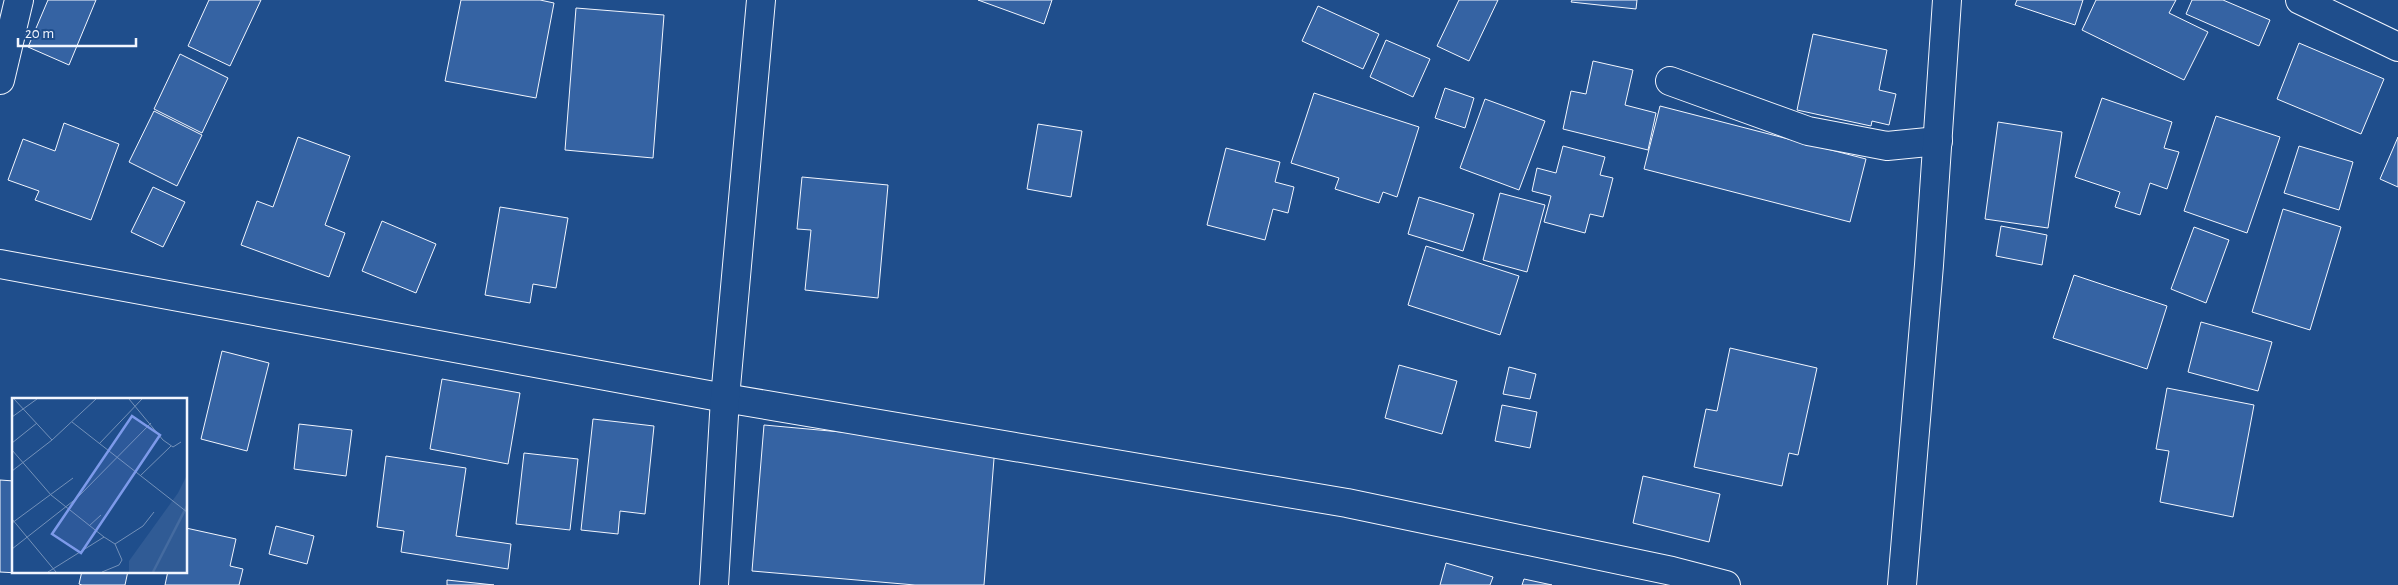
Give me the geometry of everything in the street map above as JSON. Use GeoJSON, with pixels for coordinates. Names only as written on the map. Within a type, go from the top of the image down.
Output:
{"type":"FeatureCollection","features":[{"type":"Feature","properties":{"kind":"street"},"geometry":{"type":"LineString","coordinates":[[0,80],[19,0]]}},
{"type":"Feature","properties":{"kind":"street"},"geometry":{"type":"LineString","coordinates":[[714,585],[725,398],[761,0]]}},
{"type":"Feature","properties":{"kind":"street"},"geometry":{"type":"LineString","coordinates":[[1902,585],[1938,141],[1947,0]]}},
{"type":"Feature","properties":{"kind":"street"},"geometry":{"type":"LineString","coordinates":[[2300,0],[2398,47]]}},
{"type":"Feature","properties":{"kind":"street"},"geometry":{"type":"LineString","coordinates":[[1670,82],[1808,131],[1887,146],[1938,141]]}},
{"type":"Feature","properties":{"kind":"street"},"geometry":{"type":"LineString","coordinates":[[0,264],[725,398],[1347,503],[1672,571],[1726,585]]}},
{"type":"Feature","properties":{"kind":"building"},"geometry":{"type":"Polygon","coordinates":[[[48,0],[96,0],[69,65],[28,47],[48,0]]]}},
{"type":"Feature","properties":{"kind":"building"},"geometry":{"type":"Polygon","coordinates":[[[209,0],[261,0],[230,66],[188,46],[209,0]]]}},
{"type":"Feature","properties":{"kind":"building"},"geometry":{"type":"Polygon","coordinates":[[[461,0],[540,0],[554,3],[536,98],[445,81],[461,0]]]}},
{"type":"Feature","properties":{"kind":"building"},"geometry":{"type":"Polygon","coordinates":[[[978,0],[1052,0],[1044,24],[978,0]]]}},
{"type":"Feature","properties":{"kind":"building"},"geometry":{"type":"Polygon","coordinates":[[[1459,0],[1498,0],[1469,61],[1437,46],[1459,0]]]}},
{"type":"Feature","properties":{"kind":"building"},"geometry":{"type":"Polygon","coordinates":[[[1572,0],[1637,0],[1636,9],[1571,2],[1572,0]]]}},
{"type":"Feature","properties":{"kind":"building"},"geometry":{"type":"Polygon","coordinates":[[[2017,0],[2083,0],[2075,25],[2015,5],[2017,0]]]}},
{"type":"Feature","properties":{"kind":"building"},"geometry":{"type":"Polygon","coordinates":[[[2096,0],[2176,0],[2169,13],[2208,32],[2184,80],[2082,30],[2096,0]]]}},
{"type":"Feature","properties":{"kind":"building"},"geometry":{"type":"Polygon","coordinates":[[[2192,0],[2223,0],[2270,20],[2259,46],[2186,14],[2192,0]]]}},
{"type":"Feature","properties":{"kind":"building"},"geometry":{"type":"Polygon","coordinates":[[[1318,6],[1379,34],[1363,69],[1302,41],[1318,6]]]}},
{"type":"Feature","properties":{"kind":"building"},"geometry":{"type":"Polygon","coordinates":[[[576,8],[664,15],[653,158],[565,150],[576,8]]]}},
{"type":"Feature","properties":{"kind":"building"},"geometry":{"type":"Polygon","coordinates":[[[1813,34],[1887,50],[1879,90],[1896,94],[1889,125],[1872,121],[1871,126],[1797,110],[1813,34]]]}},
{"type":"Feature","properties":{"kind":"building"},"geometry":{"type":"Polygon","coordinates":[[[1386,40],[1430,59],[1413,97],[1370,77],[1386,40]]]}},
{"type":"Feature","properties":{"kind":"building"},"geometry":{"type":"Polygon","coordinates":[[[2299,43],[2384,79],[2361,134],[2277,99],[2299,43]]]}},
{"type":"Feature","properties":{"kind":"building"},"geometry":{"type":"Polygon","coordinates":[[[180,54],[228,78],[202,133],[154,109],[180,54]]]}},
{"type":"Feature","properties":{"kind":"building"},"geometry":{"type":"Polygon","coordinates":[[[1593,61],[1633,70],[1625,105],[1656,113],[1648,150],[1563,129],[1571,91],[1586,94],[1593,61]]]}},
{"type":"Feature","properties":{"kind":"building"},"geometry":{"type":"Polygon","coordinates":[[[1445,88],[1474,98],[1465,128],[1435,118],[1445,88]]]}},
{"type":"Feature","properties":{"kind":"building"},"geometry":{"type":"Polygon","coordinates":[[[1314,93],[1419,127],[1397,197],[1383,192],[1379,203],[1335,189],[1339,178],[1291,163],[1314,93]]]}},
{"type":"Feature","properties":{"kind":"building"},"geometry":{"type":"Polygon","coordinates":[[[2102,98],[2172,122],[2164,148],[2179,152],[2167,189],[2150,183],[2140,215],[2115,207],[2120,192],[2075,177],[2102,98]]]}},
{"type":"Feature","properties":{"kind":"building"},"geometry":{"type":"Polygon","coordinates":[[[1485,99],[1545,121],[1519,190],[1460,168],[1485,99]]]}},
{"type":"Feature","properties":{"kind":"building"},"geometry":{"type":"Polygon","coordinates":[[[1660,106],[1866,159],[1850,222],[1644,169],[1660,106]]]}},
{"type":"Feature","properties":{"kind":"building"},"geometry":{"type":"Polygon","coordinates":[[[154,111],[202,135],[177,186],[129,162],[154,111]]]}},
{"type":"Feature","properties":{"kind":"building"},"geometry":{"type":"Polygon","coordinates":[[[2216,116],[2280,137],[2247,233],[2184,211],[2216,116]]]}},
{"type":"Feature","properties":{"kind":"building"},"geometry":{"type":"Polygon","coordinates":[[[1998,122],[2062,132],[2048,228],[1985,219],[1998,122]]]}},
{"type":"Feature","properties":{"kind":"building"},"geometry":{"type":"Polygon","coordinates":[[[64,123],[119,144],[91,220],[35,200],[39,191],[8,180],[23,139],[55,151],[64,123]]]}},
{"type":"Feature","properties":{"kind":"building"},"geometry":{"type":"Polygon","coordinates":[[[1038,124],[1082,131],[1071,197],[1027,189],[1038,124]]]}},
{"type":"Feature","properties":{"kind":"building"},"geometry":{"type":"Polygon","coordinates":[[[298,137],[350,156],[325,225],[345,233],[329,277],[241,245],[257,201],[273,207],[298,137]]]}},
{"type":"Feature","properties":{"kind":"building"},"geometry":{"type":"Polygon","coordinates":[[[2398,137],[2398,187],[2380,179],[2398,137]]]}},
{"type":"Feature","properties":{"kind":"building"},"geometry":{"type":"Polygon","coordinates":[[[1563,146],[1605,157],[1600,175],[1613,178],[1603,217],[1590,214],[1585,233],[1544,222],[1551,196],[1532,191],[1537,168],[1556,173],[1563,146]]]}},
{"type":"Feature","properties":{"kind":"building"},"geometry":{"type":"Polygon","coordinates":[[[2299,146],[2353,162],[2339,210],[2284,193],[2299,146]]]}},
{"type":"Feature","properties":{"kind":"building"},"geometry":{"type":"Polygon","coordinates":[[[1226,148],[1280,162],[1275,182],[1294,187],[1288,213],[1273,209],[1265,240],[1207,225],[1226,148]]]}},
{"type":"Feature","properties":{"kind":"building"},"geometry":{"type":"Polygon","coordinates":[[[802,177],[888,185],[878,298],[805,290],[811,230],[797,229],[802,177]]]}},
{"type":"Feature","properties":{"kind":"building"},"geometry":{"type":"Polygon","coordinates":[[[153,187],[185,202],[163,247],[131,232],[153,187]]]}},
{"type":"Feature","properties":{"kind":"building"},"geometry":{"type":"Polygon","coordinates":[[[1500,193],[1545,205],[1527,272],[1483,260],[1500,193]]]}},
{"type":"Feature","properties":{"kind":"building"},"geometry":{"type":"Polygon","coordinates":[[[1419,197],[1474,214],[1463,251],[1408,234],[1419,197]]]}},
{"type":"Feature","properties":{"kind":"building"},"geometry":{"type":"Polygon","coordinates":[[[500,207],[568,218],[556,288],[533,284],[530,303],[485,295],[500,207]]]}},
{"type":"Feature","properties":{"kind":"building"},"geometry":{"type":"Polygon","coordinates":[[[2283,209],[2341,227],[2310,330],[2252,312],[2283,209]]]}},
{"type":"Feature","properties":{"kind":"building"},"geometry":{"type":"Polygon","coordinates":[[[382,221],[436,244],[416,293],[362,271],[382,221]]]}},
{"type":"Feature","properties":{"kind":"building"},"geometry":{"type":"Polygon","coordinates":[[[2001,226],[2047,235],[2042,265],[1996,256],[2001,226]]]}},
{"type":"Feature","properties":{"kind":"building"},"geometry":{"type":"Polygon","coordinates":[[[2194,227],[2229,240],[2206,303],[2171,289],[2194,227]]]}},
{"type":"Feature","properties":{"kind":"building"},"geometry":{"type":"Polygon","coordinates":[[[1426,246],[1519,276],[1500,335],[1408,305],[1426,246]]]}},
{"type":"Feature","properties":{"kind":"building"},"geometry":{"type":"Polygon","coordinates":[[[2074,275],[2167,306],[2147,369],[2053,338],[2074,275]]]}},
{"type":"Feature","properties":{"kind":"building"},"geometry":{"type":"Polygon","coordinates":[[[2201,322],[2272,342],[2258,391],[2188,372],[2201,322]]]}},
{"type":"Feature","properties":{"kind":"building"},"geometry":{"type":"Polygon","coordinates":[[[1730,348],[1817,368],[1798,455],[1789,453],[1782,486],[1694,467],[1706,409],[1717,411],[1730,348]]]}},
{"type":"Feature","properties":{"kind":"building"},"geometry":{"type":"Polygon","coordinates":[[[222,351],[269,363],[247,451],[201,439],[222,351]]]}},
{"type":"Feature","properties":{"kind":"building"},"geometry":{"type":"Polygon","coordinates":[[[1399,365],[1457,381],[1442,434],[1385,418],[1399,365]]]}},
{"type":"Feature","properties":{"kind":"building"},"geometry":{"type":"Polygon","coordinates":[[[1509,367],[1536,374],[1530,399],[1503,394],[1509,367]]]}},
{"type":"Feature","properties":{"kind":"building"},"geometry":{"type":"Polygon","coordinates":[[[442,379],[520,393],[508,464],[430,449],[442,379]]]}},
{"type":"Feature","properties":{"kind":"building"},"geometry":{"type":"Polygon","coordinates":[[[2167,388],[2254,405],[2233,517],[2160,502],[2169,451],[2156,449],[2167,388]]]}},
{"type":"Feature","properties":{"kind":"building"},"geometry":{"type":"Polygon","coordinates":[[[1502,405],[1537,412],[1530,448],[1495,441],[1502,405]]]}},
{"type":"Feature","properties":{"kind":"building"},"geometry":{"type":"Polygon","coordinates":[[[593,419],[654,426],[645,514],[620,511],[618,534],[581,530],[593,419]]]}},
{"type":"Feature","properties":{"kind":"building"},"geometry":{"type":"Polygon","coordinates":[[[299,424],[352,430],[346,476],[294,469],[299,424]]]}},
{"type":"Feature","properties":{"kind":"building"},"geometry":{"type":"Polygon","coordinates":[[[764,425],[995,446],[984,585],[915,585],[752,571],[764,425]]]}},
{"type":"Feature","properties":{"kind":"building"},"geometry":{"type":"Polygon","coordinates":[[[524,453],[578,459],[570,530],[516,524],[524,453]]]}},
{"type":"Feature","properties":{"kind":"building"},"geometry":{"type":"Polygon","coordinates":[[[386,456],[466,468],[456,536],[511,544],[508,569],[401,552],[404,531],[377,527],[386,456]]]}},
{"type":"Feature","properties":{"kind":"building"},"geometry":{"type":"Polygon","coordinates":[[[1643,476],[1720,494],[1709,542],[1633,523],[1643,476]]]}},
{"type":"Feature","properties":{"kind":"building"},"geometry":{"type":"Polygon","coordinates":[[[0,480],[12,481],[12,572],[18,572],[18,573],[0,572],[0,480]]]}},
{"type":"Feature","properties":{"kind":"building"},"geometry":{"type":"Polygon","coordinates":[[[276,526],[314,536],[307,564],[269,554],[276,526]]]}},
{"type":"Feature","properties":{"kind":"building"},"geometry":{"type":"Polygon","coordinates":[[[188,528],[236,539],[230,566],[243,569],[239,585],[165,585],[168,572],[188,572],[188,528]]]}},
{"type":"Feature","properties":{"kind":"building"},"geometry":{"type":"Polygon","coordinates":[[[1446,563],[1493,577],[1490,585],[1440,585],[1446,563]]]}},
{"type":"Feature","properties":{"kind":"building"},"geometry":{"type":"Polygon","coordinates":[[[82,572],[128,572],[125,585],[79,584],[82,572]]]}},
{"type":"Feature","properties":{"kind":"building"},"geometry":{"type":"Polygon","coordinates":[[[1524,579],[1552,585],[1522,585],[1524,579]]]}},
{"type":"Feature","properties":{"kind":"building"},"geometry":{"type":"Polygon","coordinates":[[[447,580],[494,585],[447,585],[447,580]]]}}]}
